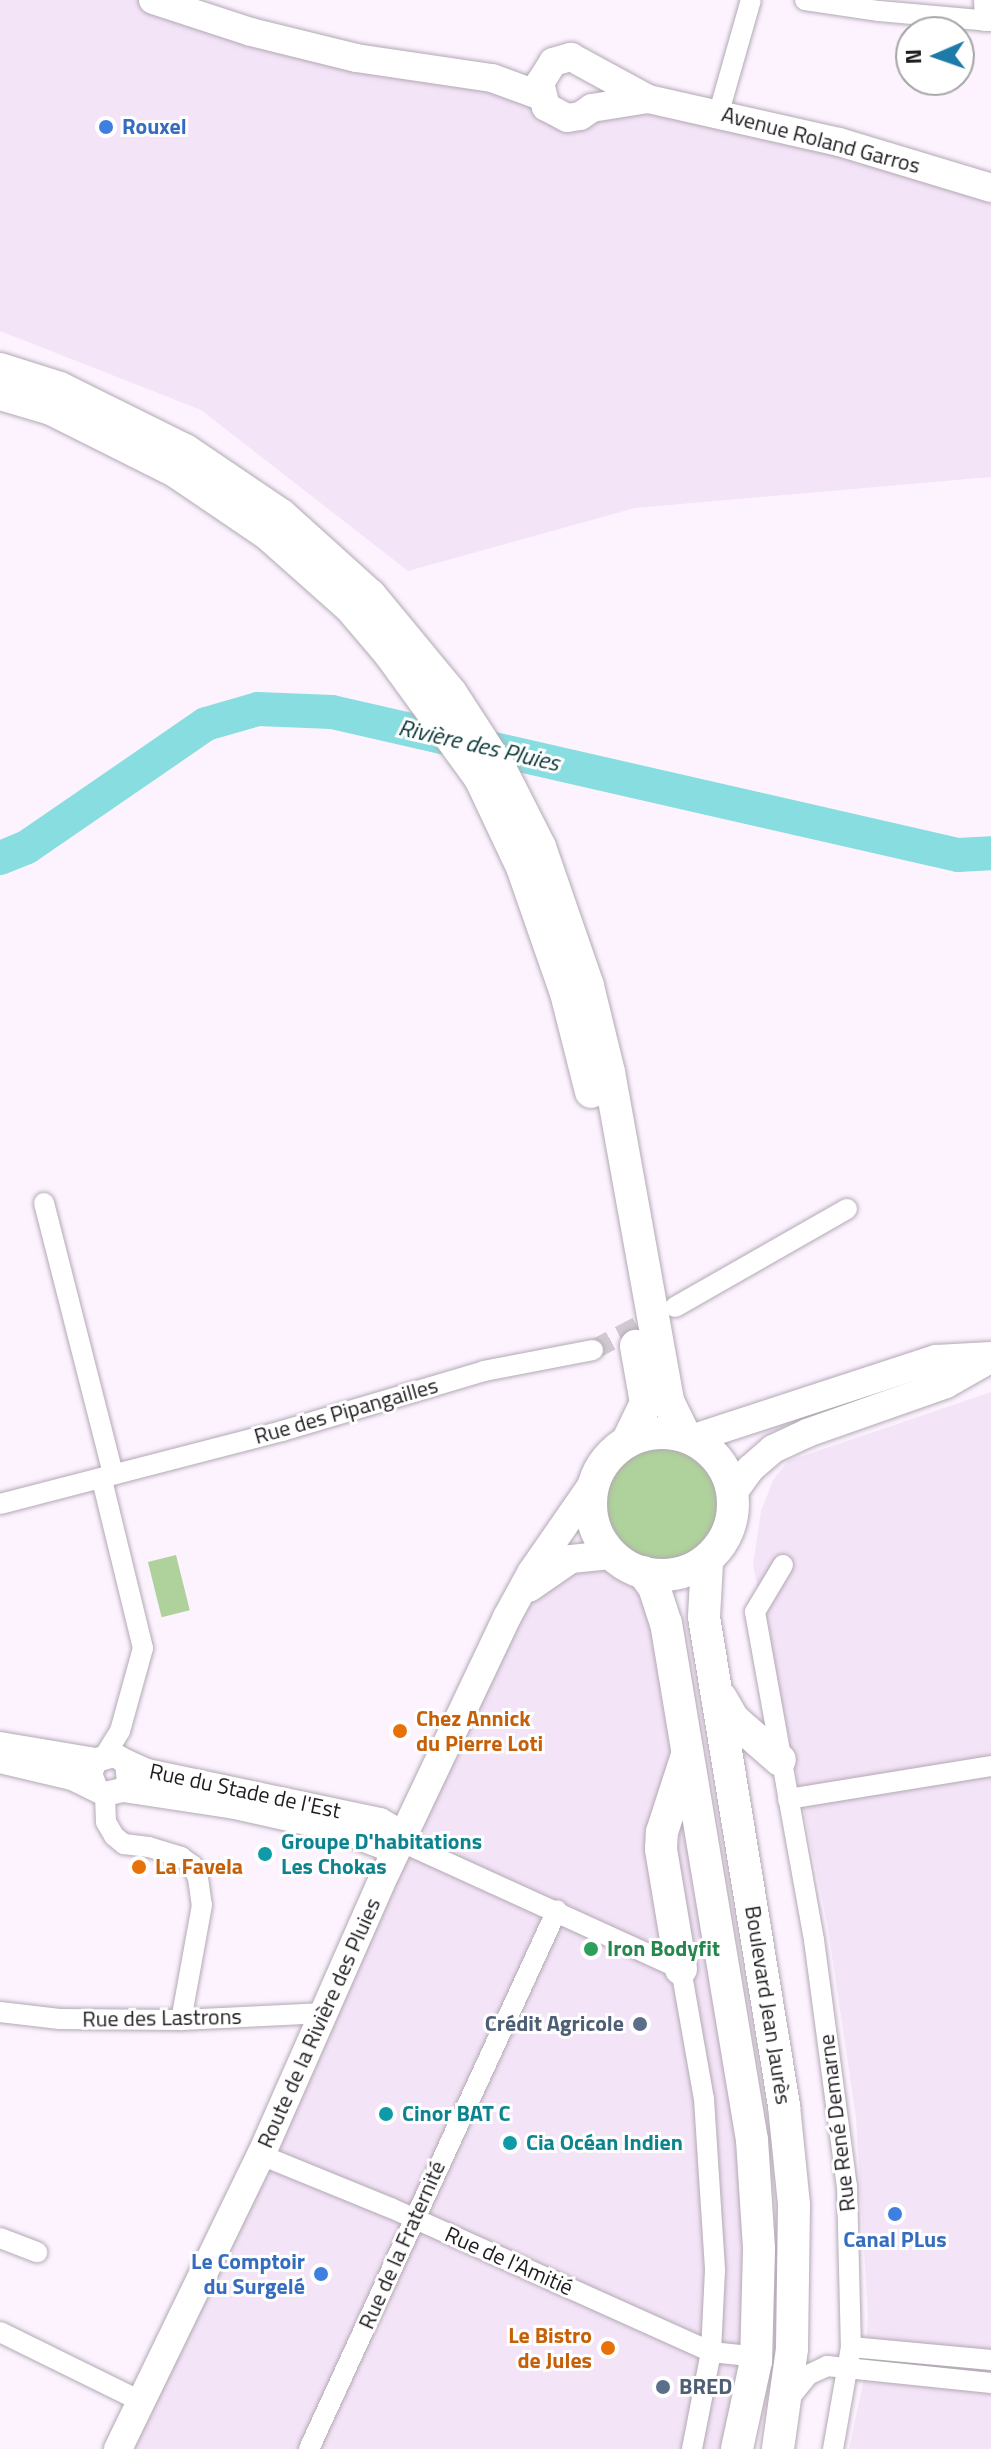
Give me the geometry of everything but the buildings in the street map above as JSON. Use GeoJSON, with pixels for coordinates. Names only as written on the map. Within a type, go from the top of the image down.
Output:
{"type":"FeatureCollection","features":[{"type":"Feature","properties":{"kind":"main road","name":"Avenue Roland Garros"},"geometry":{"type":"LineString","coordinates":[[153,0],[251,32],[356,58],[543,83]]}},
{"type":"Feature","properties":{"kind":"main road","name":"Avenue Roland Garros"},"geometry":{"type":"LineString","coordinates":[[648,99],[592,108],[580,116],[567,118],[546,107],[543,83],[553,62],[571,57],[589,64],[596,72],[648,99],[719,112],[839,142],[991,188]]}},
{"type":"Feature","properties":{"kind":"main road"},"geometry":{"type":"LineString","coordinates":[[592,108],[600,84],[596,72]]}},
{"type":"Feature","properties":{"kind":"main road"},"geometry":{"type":"LineString","coordinates":[[0,369],[60,388],[185,450],[275,525],[390,654],[480,778],[541,911],[598,1073],[668,1401],[688,1438],[711,1452],[722,1466],[732,1494],[729,1526],[707,1563],[679,1572],[643,1572],[611,1555],[597,1534],[591,1508],[594,1482]]}},
{"type":"Feature","properties":{"kind":"main road"},"geometry":{"type":"LineString","coordinates":[[0,394],[51,409],[275,525]]}},
{"type":"Feature","properties":{"kind":"main road"},"geometry":{"type":"LineString","coordinates":[[598,1073],[646,1403],[627,1442]]}},
{"type":"Feature","properties":{"kind":"main road"},"geometry":{"type":"LineString","coordinates":[[519,1596],[609,1456],[627,1442],[648,1437],[688,1438],[936,1359],[991,1358]]}},
{"type":"Feature","properties":{"kind":"main road"},"geometry":{"type":"LineString","coordinates":[[732,1494],[750,1469],[773,1449],[807,1433],[946,1384],[991,1358]]}},
{"type":"Feature","properties":{"kind":"main road"},"geometry":{"type":"LineString","coordinates":[[519,1596],[571,1559],[611,1555]]}},
{"type":"Feature","properties":{"kind":"main road","name":"Boulevard Jean Jaurès"},"geometry":{"type":"LineString","coordinates":[[707,1563],[704,1617],[784,2106],[794,2205],[795,2297],[787,2401],[778,2449]]}},
{"type":"Feature","properties":{"kind":"main road","name":"Boulevard Jean Jaurès"},"geometry":{"type":"LineString","coordinates":[[643,1572],[654,1587],[666,1623],[752,2140],[759,2249],[756,2361],[737,2449]]}},
{"type":"Feature","properties":{"kind":"main road","name":"Route de la Rivière des Pluies"},"geometry":{"type":"LineString","coordinates":[[118,2449],[261,2155],[402,1842],[519,1596]]}},
{"type":"Feature","properties":{"kind":"main road"},"geometry":{"type":"LineString","coordinates":[[716,1688],[733,1719],[780,1760]]}},
{"type":"Feature","properties":{"kind":"main road"},"geometry":{"type":"LineString","coordinates":[[681,1969],[661,1849],[662,1832],[689,1749]]}},
{"type":"Feature","properties":{"kind":"street"},"geometry":{"type":"LineString","coordinates":[[719,112],[751,0]]}},
{"type":"Feature","properties":{"kind":"street"},"geometry":{"type":"LineString","coordinates":[[805,0],[988,21],[984,0]]}},
{"type":"Feature","properties":{"kind":"street"},"geometry":{"type":"LineString","coordinates":[[44,1203],[143,1648],[113,1759],[90,1773],[108,1790]]}},
{"type":"Feature","properties":{"kind":"street"},"geometry":{"type":"LineString","coordinates":[[675,1307],[847,1209]]}},
{"type":"Feature","properties":{"kind":"street","name":"Rue des Pipangailles"},"geometry":{"type":"LineString","coordinates":[[0,1504],[282,1431],[484,1371],[593,1350]]}},
{"type":"Feature","properties":{"kind":"street","name":"Rue René Demarne"},"geometry":{"type":"LineString","coordinates":[[783,1565],[755,1612],[814,1940],[847,2186],[849,2357],[833,2449]]}},
{"type":"Feature","properties":{"kind":"street","name":"Rue du Stade de l'Est"},"geometry":{"type":"LineString","coordinates":[[0,1744],[113,1759],[147,1771],[380,1820],[394,1828],[402,1842],[383,1847],[338,1830],[235,1807],[108,1790],[0,1761]]}},
{"type":"Feature","properties":{"kind":"street"},"geometry":{"type":"LineString","coordinates":[[113,1759],[130,1772],[108,1790],[106,1822],[114,1836],[124,1844],[149,1847],[181,1857],[192,1865],[198,1878],[202,1905],[181,2020]]}},
{"type":"Feature","properties":{"kind":"street"},"geometry":{"type":"LineString","coordinates":[[788,1799],[991,1766]]}},
{"type":"Feature","properties":{"kind":"street"},"geometry":{"type":"LineString","coordinates":[[402,1842],[681,1969],[704,2099],[715,2270],[711,2352],[692,2449]]}},
{"type":"Feature","properties":{"kind":"street","name":"Rue de la Fraternité"},"geometry":{"type":"LineString","coordinates":[[309,2449],[557,1910]]}},
{"type":"Feature","properties":{"kind":"street","name":"Rue des Lastrons"},"geometry":{"type":"LineString","coordinates":[[0,2012],[60,2019],[181,2020],[325,2013]]}},
{"type":"Feature","properties":{"kind":"street","name":"Rue de l'Amitié"},"geometry":{"type":"LineString","coordinates":[[261,2155],[414,2219],[711,2352],[740,2355],[756,2361]]}},
{"type":"Feature","properties":{"kind":"street"},"geometry":{"type":"LineString","coordinates":[[0,2238],[37,2252]]}},
{"type":"Feature","properties":{"kind":"street"},"geometry":{"type":"LineString","coordinates":[[0,2332],[140,2401]]}},
{"type":"Feature","properties":{"kind":"street"},"geometry":{"type":"LineString","coordinates":[[787,2401],[808,2375],[849,2357],[991,2358],[990,2383],[849,2357]]}},
{"type":"Feature","properties":{"kind":"shaded area"},"geometry":{"type":"Polygon","coordinates":[[[0,0],[153,0],[492,78],[545,70],[555,114],[598,97],[600,84],[991,188],[991,477],[635,508],[408,571],[201,410],[0,331],[0,0]]]}},
{"type":"Feature","properties":{"kind":"shaded area"},"geometry":{"type":"Polygon","coordinates":[[[991,1392],[991,2449],[849,2449],[863,2383],[868,2316],[856,2118],[828,1928],[753,1565],[761,1511],[773,1480],[788,1461],[991,1392]]]}},
{"type":"Feature","properties":{"kind":"shaded area"},"geometry":{"type":"Polygon","coordinates":[[[611,1555],[643,1572],[752,2140],[737,2449],[118,2449],[519,1596],[611,1555]]]}},
{"type":"Feature","properties":{"kind":"green space"},"geometry":{"type":"Polygon","coordinates":[[[662,1449],[684,1453],[702,1465],[714,1483],[718,1505],[714,1527],[702,1545],[684,1557],[662,1561],[640,1557],[622,1545],[610,1527],[606,1505],[610,1483],[622,1465],[640,1453],[662,1449]]]}},
{"type":"Feature","properties":{"kind":"green space"},"geometry":{"type":"Polygon","coordinates":[[[176,1555],[190,1610],[162,1617],[148,1562],[176,1555]]]}},
{"type":"Feature","properties":{"kind":"waterway","name":"Rivière des Pluies"},"geometry":{"type":"LineString","coordinates":[[0,858],[27,847],[206,724],[258,709],[332,712],[958,855],[991,853]]}},
{"type":"Feature","properties":{"kind":"tunnel"},"geometry":{"type":"LineString","coordinates":[[593,1350],[661,1314]]}},
{"type":"Feature","properties":{"kind":"place","name":"Rouxel"},"geometry":{"type":"Point","coordinates":[106,127]}},
{"type":"Feature","properties":{"kind":"place","name":"Chez Annick du Pierre Loti"},"geometry":{"type":"Point","coordinates":[400,1731]}},
{"type":"Feature","properties":{"kind":"place","name":"Groupe D'habitations Les Chokas"},"geometry":{"type":"Point","coordinates":[265,1854]}},
{"type":"Feature","properties":{"kind":"place","name":"La Favela"},"geometry":{"type":"Point","coordinates":[139,1867]}},
{"type":"Feature","properties":{"kind":"place","name":"Iron Bodyfit"},"geometry":{"type":"Point","coordinates":[591,1949]}},
{"type":"Feature","properties":{"kind":"place","name":"Crédit Agricole"},"geometry":{"type":"Point","coordinates":[640,2024]}},
{"type":"Feature","properties":{"kind":"place","name":"Cinor BAT C"},"geometry":{"type":"Point","coordinates":[386,2114]}},
{"type":"Feature","properties":{"kind":"place","name":"Cia Océan Indien"},"geometry":{"type":"Point","coordinates":[510,2143]}},
{"type":"Feature","properties":{"kind":"place","name":"Canal PLus"},"geometry":{"type":"Point","coordinates":[895,2214]}},
{"type":"Feature","properties":{"kind":"place","name":"Le Comptoir du Surgelé"},"geometry":{"type":"Point","coordinates":[321,2274]}},
{"type":"Feature","properties":{"kind":"place","name":"Le Bistro de Jules"},"geometry":{"type":"Point","coordinates":[608,2348]}},
{"type":"Feature","properties":{"kind":"place","name":"BRED"},"geometry":{"type":"Point","coordinates":[663,2387]}}]}
